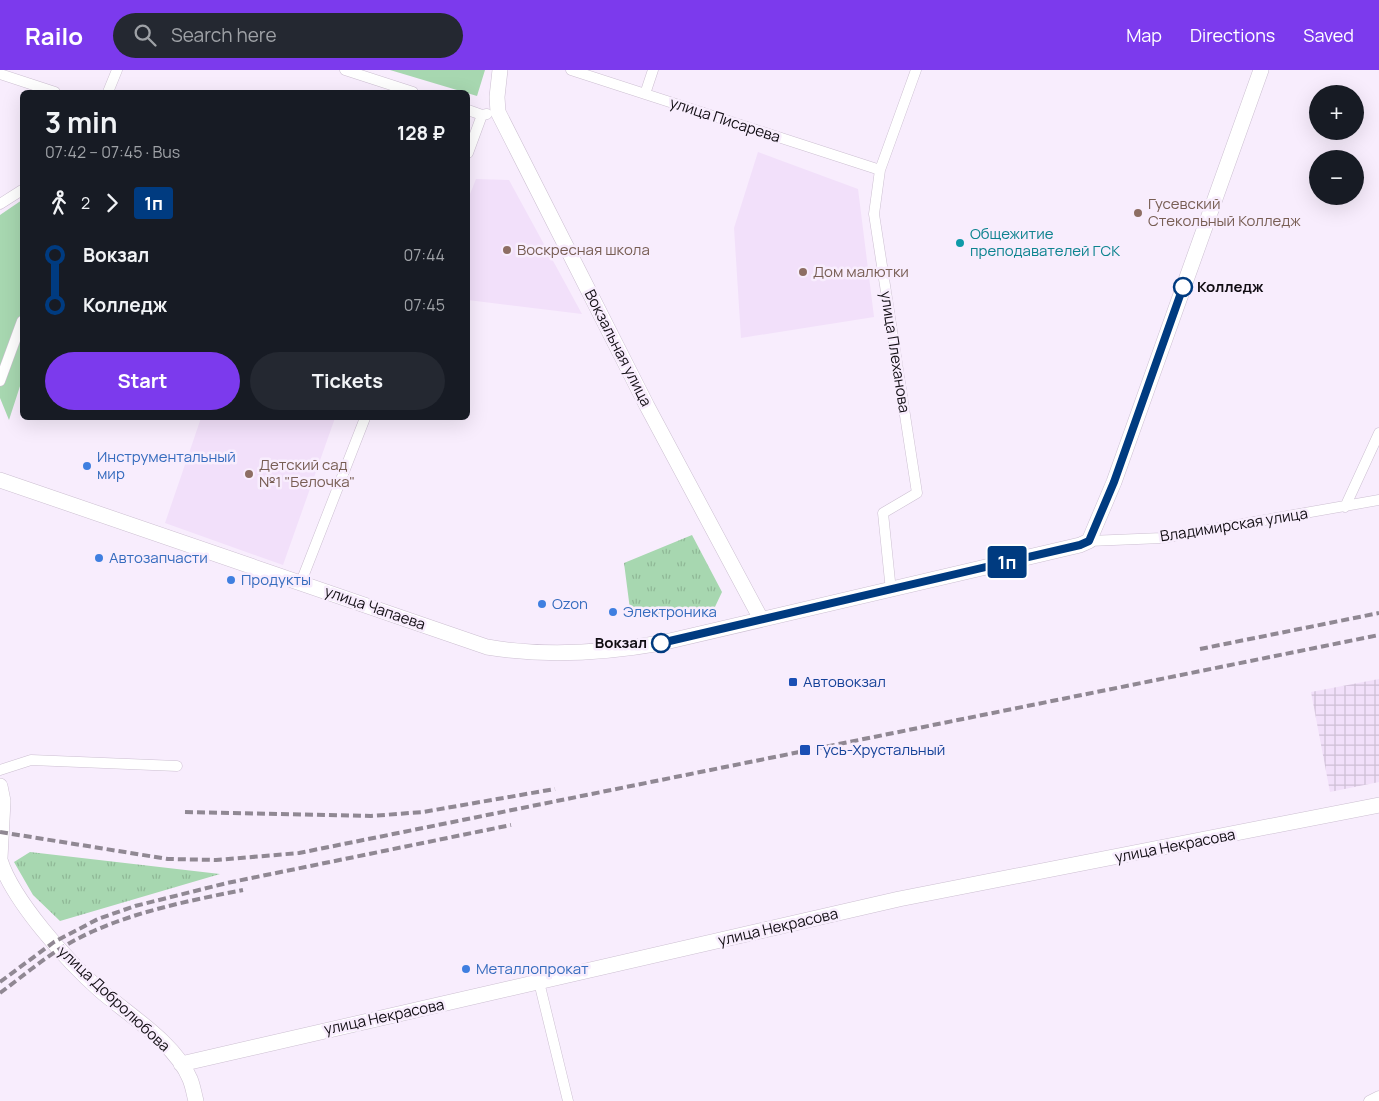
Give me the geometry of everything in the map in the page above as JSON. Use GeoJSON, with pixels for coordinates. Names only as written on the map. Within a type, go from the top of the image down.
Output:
{"type":"FeatureCollection","features":[{"type":"Feature","properties":{"kind":"street"},"geometry":{"type":"LineString","coordinates":[[109,90],[117,70]]}},
{"type":"Feature","properties":{"kind":"street"},"geometry":{"type":"LineString","coordinates":[[345,70],[407,90]]}},
{"type":"Feature","properties":{"kind":"street","name":"Вокзальная улица"},"geometry":{"type":"LineString","coordinates":[[500,70],[497,97],[498,112],[647,406],[761,619]]}},
{"type":"Feature","properties":{"kind":"street","name":"улица Писарева"},"geometry":{"type":"LineString","coordinates":[[571,70],[880,170]]}},
{"type":"Feature","properties":{"kind":"street"},"geometry":{"type":"LineString","coordinates":[[645,94],[653,70]]}},
{"type":"Feature","properties":{"kind":"street","name":"улица Плеханова"},"geometry":{"type":"LineString","coordinates":[[891,591],[883,513],[918,493],[874,214],[880,170],[916,70]]}},
{"type":"Feature","properties":{"kind":"street"},"geometry":{"type":"LineString","coordinates":[[761,619],[891,591],[1080,545],[1089,541],[1114,482],[1261,70]]}},
{"type":"Feature","properties":{"kind":"street"},"geometry":{"type":"LineString","coordinates":[[0,74],[49,90]]}},
{"type":"Feature","properties":{"kind":"street"},"geometry":{"type":"LineString","coordinates":[[470,111],[482,115],[498,112]]}},
{"type":"Feature","properties":{"kind":"street"},"geometry":{"type":"LineString","coordinates":[[470,148],[482,115]]}},
{"type":"Feature","properties":{"kind":"street"},"geometry":{"type":"LineString","coordinates":[[0,204],[20,191]]}},
{"type":"Feature","properties":{"kind":"street"},"geometry":{"type":"LineString","coordinates":[[0,381],[2,366],[20,326]]}},
{"type":"Feature","properties":{"kind":"street"},"geometry":{"type":"LineString","coordinates":[[301,582],[364,420]]}},
{"type":"Feature","properties":{"kind":"street"},"geometry":{"type":"LineString","coordinates":[[1345,506],[1379,432]]}},
{"type":"Feature","properties":{"kind":"street","name":"улица Чапаева"},"geometry":{"type":"LineString","coordinates":[[0,480],[487,647],[521,652],[618,651],[661,643],[761,619]]}},
{"type":"Feature","properties":{"kind":"street","name":"Владимирская улица"},"geometry":{"type":"LineString","coordinates":[[1089,541],[1162,538],[1379,500]]}},
{"type":"Feature","properties":{"kind":"street"},"geometry":{"type":"LineString","coordinates":[[0,770],[31,760],[176,766]]}},
{"type":"Feature","properties":{"kind":"street","name":"улица Добролюбова"},"geometry":{"type":"LineString","coordinates":[[0,786],[3,802],[3,832],[0,859],[11,887],[66,958],[100,990],[167,1046],[190,1079],[196,1101]]}},
{"type":"Feature","properties":{"kind":"street","name":"улица Некрасова"},"geometry":{"type":"LineString","coordinates":[[181,1064],[899,899],[1379,805]]}},
{"type":"Feature","properties":{"kind":"street"},"geometry":{"type":"LineString","coordinates":[[540,982],[568,1101]]}},
{"type":"Feature","properties":{"kind":"street"},"geometry":{"type":"LineString","coordinates":[[1369,1101],[1379,1096]]}},
{"type":"Feature","properties":{"kind":"shaded area","name":"Дом малютки"},"geometry":{"type":"Polygon","coordinates":[[[758,152],[858,189],[874,317],[741,338],[734,228],[758,152]]]}},
{"type":"Feature","properties":{"kind":"shaded area","name":"Воскресная школа"},"geometry":{"type":"Polygon","coordinates":[[[476,179],[509,180],[582,314],[470,300],[470,194],[476,179]]]}},
{"type":"Feature","properties":{"kind":"shaded area","name":"Детский сад №1 \"Белочка\""},"geometry":{"type":"Polygon","coordinates":[[[200,420],[334,420],[283,565],[165,523],[200,420]]]}},
{"type":"Feature","properties":{"kind":"shaded area"},"geometry":{"type":"Polygon","coordinates":[[[1379,679],[1379,782],[1330,792],[1311,692],[1379,679]]]}},
{"type":"Feature","properties":{"kind":"green space"},"geometry":{"type":"Polygon","coordinates":[[[390,70],[485,70],[477,96],[470,94],[470,90],[457,90],[390,70]]]}},
{"type":"Feature","properties":{"kind":"green space"},"geometry":{"type":"Polygon","coordinates":[[[20,201],[20,386],[9,420],[0,398],[0,215],[20,201]]]}},
{"type":"Feature","properties":{"kind":"green space"},"geometry":{"type":"Polygon","coordinates":[[[692,535],[722,592],[714,609],[631,617],[624,563],[692,535]]]}},
{"type":"Feature","properties":{"kind":"green space"},"geometry":{"type":"Polygon","coordinates":[[[30,852],[220,874],[60,921],[33,895],[14,862],[30,852]]]}},
{"type":"Feature","properties":{"kind":"railway"},"geometry":{"type":"LineString","coordinates":[[1200,649],[1379,613]]}},
{"type":"Feature","properties":{"kind":"railway"},"geometry":{"type":"LineString","coordinates":[[0,832],[168,859],[216,860],[299,853],[1379,635]]}},
{"type":"Feature","properties":{"kind":"railway"},"geometry":{"type":"LineString","coordinates":[[185,812],[371,816],[423,812],[555,789]]}},
{"type":"Feature","properties":{"kind":"railway"},"geometry":{"type":"LineString","coordinates":[[0,982],[54,942],[98,919],[135,906],[227,883],[511,825]]}},
{"type":"Feature","properties":{"kind":"railway"},"geometry":{"type":"LineString","coordinates":[[0,993],[58,950],[101,928],[172,905],[243,890]]}},
{"type":"Feature","properties":{"kind":"bus line","name":"1п"},"geometry":{"type":"LineString","coordinates":[[661,643],[900,588],[1080,545],[1089,541],[1114,482],[1183,287]]}},
{"type":"Feature","properties":{"kind":"place","name":"Гусевский Стекольный Колледж"},"geometry":{"type":"Point","coordinates":[1138,213]}},
{"type":"Feature","properties":{"kind":"place","name":"Общежитие преподавателей ГСК"},"geometry":{"type":"Point","coordinates":[960,243]}},
{"type":"Feature","properties":{"kind":"place","name":"Воскресная школа"},"geometry":{"type":"Point","coordinates":[507,250]}},
{"type":"Feature","properties":{"kind":"place","name":"Дом малютки"},"geometry":{"type":"Point","coordinates":[803,272]}},
{"type":"Feature","properties":{"kind":"place","name":"Колледж"},"geometry":{"type":"Point","coordinates":[1183,287]}},
{"type":"Feature","properties":{"kind":"place","name":"Инструментальный мир"},"geometry":{"type":"Point","coordinates":[87,466]}},
{"type":"Feature","properties":{"kind":"place","name":"Детский сад №1 \"Белочка\""},"geometry":{"type":"Point","coordinates":[249,474]}},
{"type":"Feature","properties":{"kind":"place","name":"Автозапчасти"},"geometry":{"type":"Point","coordinates":[99,558]}},
{"type":"Feature","properties":{"kind":"place","name":"Продукты"},"geometry":{"type":"Point","coordinates":[231,580]}},
{"type":"Feature","properties":{"kind":"place","name":"Ozon"},"geometry":{"type":"Point","coordinates":[542,604]}},
{"type":"Feature","properties":{"kind":"place","name":"Электроника"},"geometry":{"type":"Point","coordinates":[613,612]}},
{"type":"Feature","properties":{"kind":"place","name":"Вокзал"},"geometry":{"type":"Point","coordinates":[661,643]}},
{"type":"Feature","properties":{"kind":"place","name":"Автовокзал"},"geometry":{"type":"Point","coordinates":[793,682]}},
{"type":"Feature","properties":{"kind":"place","name":"Гусь-Хрустальный"},"geometry":{"type":"Point","coordinates":[805,750]}},
{"type":"Feature","properties":{"kind":"place","name":"Металлопрокат"},"geometry":{"type":"Point","coordinates":[466,969]}}]}
